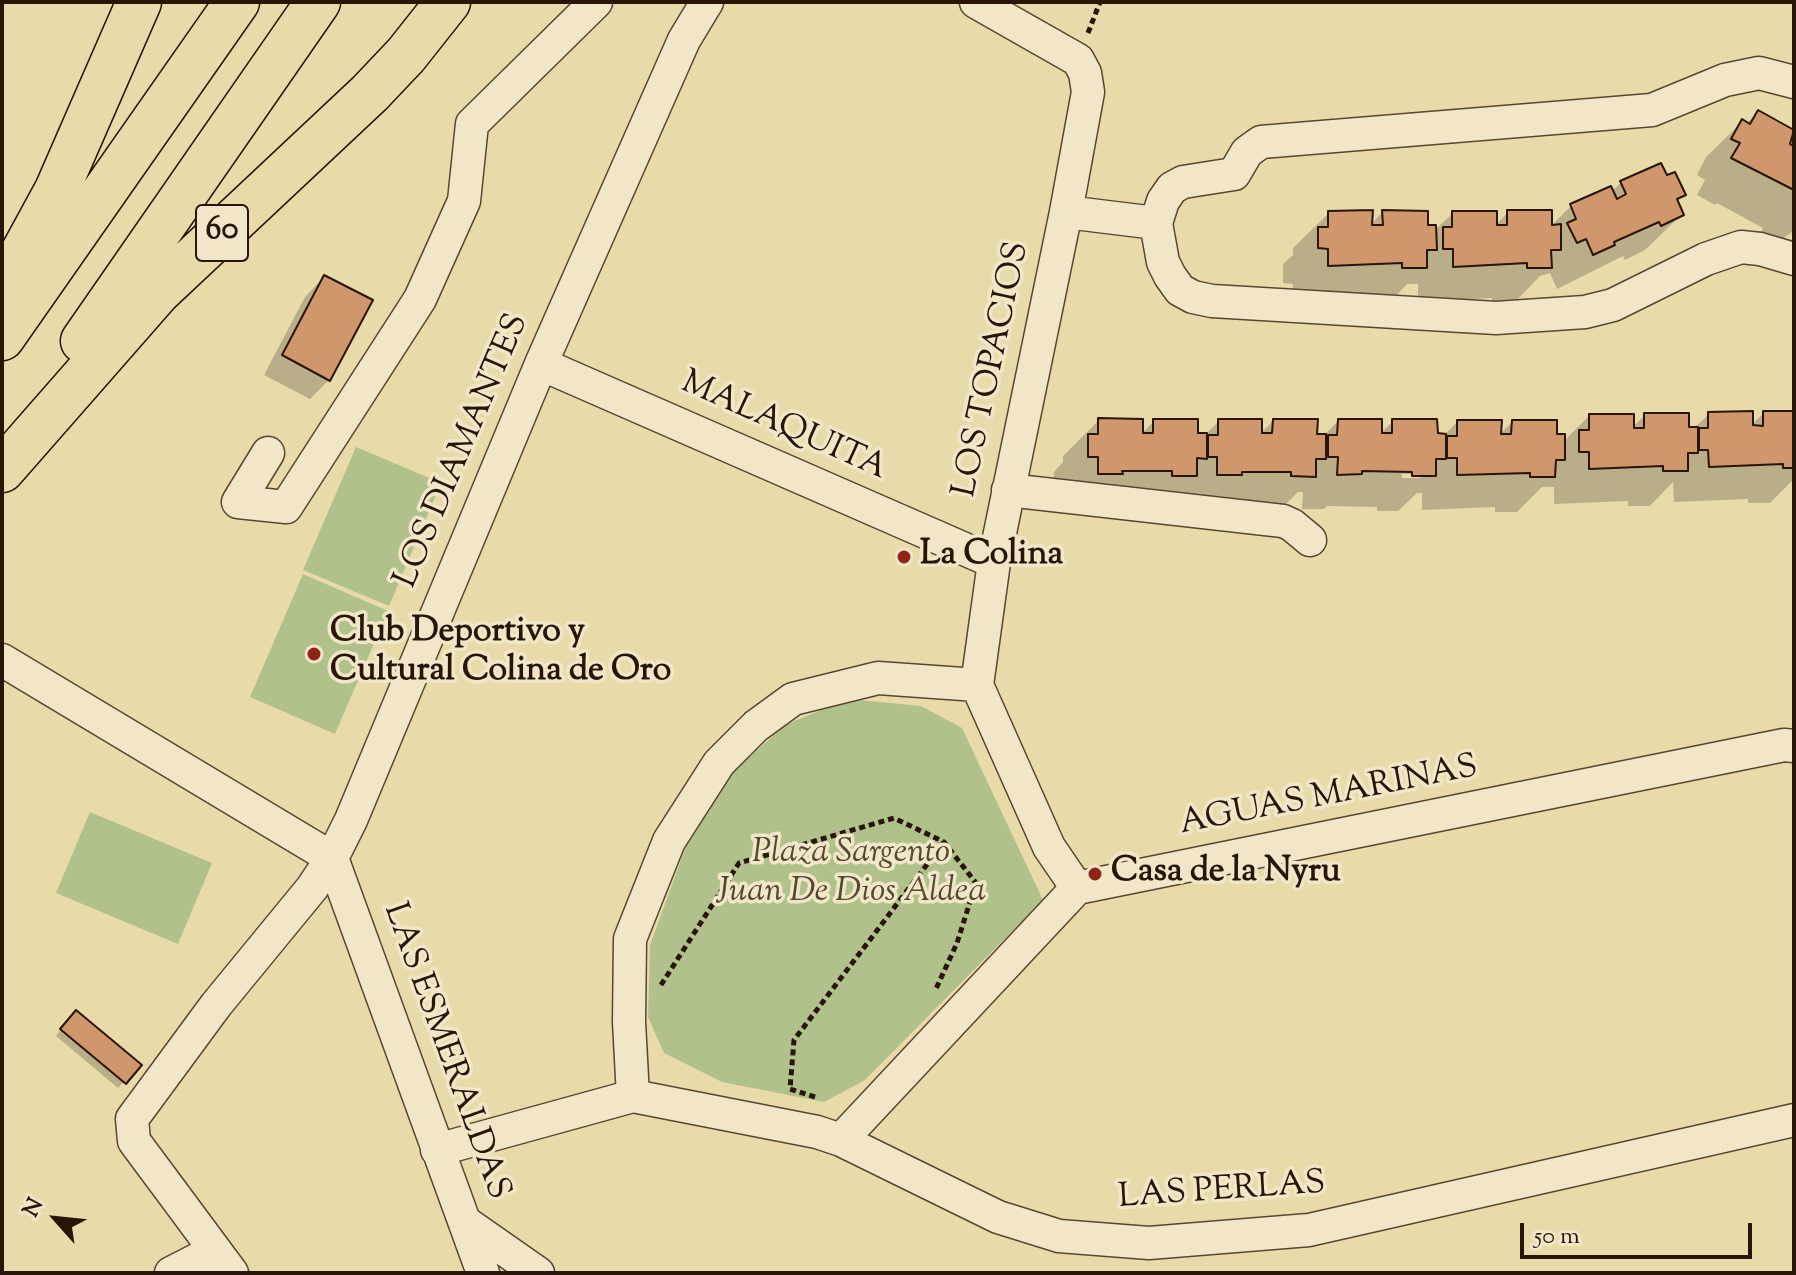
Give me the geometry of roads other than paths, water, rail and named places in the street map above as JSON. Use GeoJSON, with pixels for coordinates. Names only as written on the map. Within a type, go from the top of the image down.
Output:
{"type":"FeatureCollection","features":[{"type":"Feature","properties":{"kind":"highway"},"geometry":{"type":"LineString","coordinates":[[2,291],[57,190],[139,2]]}},
{"type":"Feature","properties":{"kind":"highway"},"geometry":{"type":"LineString","coordinates":[[2,338],[237,2]]}},
{"type":"Feature","properties":{"kind":"highway","name":"60"},"geometry":{"type":"LineString","coordinates":[[2,458],[318,2]]}},
{"type":"Feature","properties":{"kind":"highway","name":"60"},"geometry":{"type":"LineString","coordinates":[[2,470],[158,292],[370,93],[406,55],[448,2]]}},
{"type":"Feature","properties":{"kind":"street"},"geometry":{"type":"LineString","coordinates":[[268,453],[238,502],[286,507],[420,299],[464,201],[472,124],[596,2]]}},
{"type":"Feature","properties":{"kind":"street","name":"LOS DIAMANTES"},"geometry":{"type":"LineString","coordinates":[[223,1262],[134,1141],[132,1119],[216,1005],[312,888],[332,858],[351,820],[541,364],[684,40],[707,2]]}},
{"type":"Feature","properties":{"kind":"street","name":"LOS TOPACIOS"},"geometry":{"type":"LineString","coordinates":[[976,2],[1078,60],[1085,73],[1088,92],[994,562],[977,685]]}},
{"type":"Feature","properties":{"kind":"street"},"geometry":{"type":"LineString","coordinates":[[1794,82],[1759,73],[1725,80],[1652,110],[1261,142],[1247,152],[1234,174],[1183,182],[1172,188],[1163,201],[1156,223],[1163,262],[1180,290],[1193,297],[1212,301],[1480,317],[1585,312],[1613,305],[1706,259],[1741,247],[1794,259]]}},
{"type":"Feature","properties":{"kind":"street"},"geometry":{"type":"LineString","coordinates":[[1066,212],[1156,223]]}},
{"type":"Feature","properties":{"kind":"street","name":"MALAQUITA"},"geometry":{"type":"LineString","coordinates":[[541,364],[994,562]]}},
{"type":"Feature","properties":{"kind":"street"},"geometry":{"type":"LineString","coordinates":[[1008,490],[1283,521],[1310,540]]}},
{"type":"Feature","properties":{"kind":"street"},"geometry":{"type":"LineString","coordinates":[[2,660],[332,858]]}},
{"type":"Feature","properties":{"kind":"street"},"geometry":{"type":"LineString","coordinates":[[633,1096],[629,1022],[630,939],[669,841],[719,763],[756,726],[793,699],[878,678],[977,685],[1049,847],[1077,888],[829,1136]]}},
{"type":"Feature","properties":{"kind":"street","name":"AGUAS MARINAS"},"geometry":{"type":"LineString","coordinates":[[1077,888],[1768,748],[1794,746]]}},
{"type":"Feature","properties":{"kind":"street","name":"LAS ESMERALDAS"},"geometry":{"type":"LineString","coordinates":[[332,858],[483,1273]]}},
{"type":"Feature","properties":{"kind":"street","name":"LAS PERLAS"},"geometry":{"type":"LineString","coordinates":[[437,1150],[633,1096],[829,1136],[998,1217],[1059,1236],[1149,1243],[1309,1230],[1794,1120]]}},
{"type":"Feature","properties":{"kind":"street"},"geometry":{"type":"LineString","coordinates":[[465,1222],[538,1273]]}},
{"type":"Feature","properties":{"kind":"street"},"geometry":{"type":"LineString","coordinates":[[171,1273],[223,1262]]}},
{"type":"Feature","properties":{"kind":"place","name":"La Colina"},"geometry":{"type":"Point","coordinates":[904,557]}},
{"type":"Feature","properties":{"kind":"place","name":"Club Deportivo y Cultural Colina de Oro"},"geometry":{"type":"Point","coordinates":[314,654]}},
{"type":"Feature","properties":{"kind":"place","name":"Casa de la Nyru"},"geometry":{"type":"Point","coordinates":[1095,874]}},
{"type":"Feature","properties":{"kind":"park label","name":"Plaza Sargento Juan De Dios Aldea"},"geometry":{"type":"Point","coordinates":[851,874]}}]}
